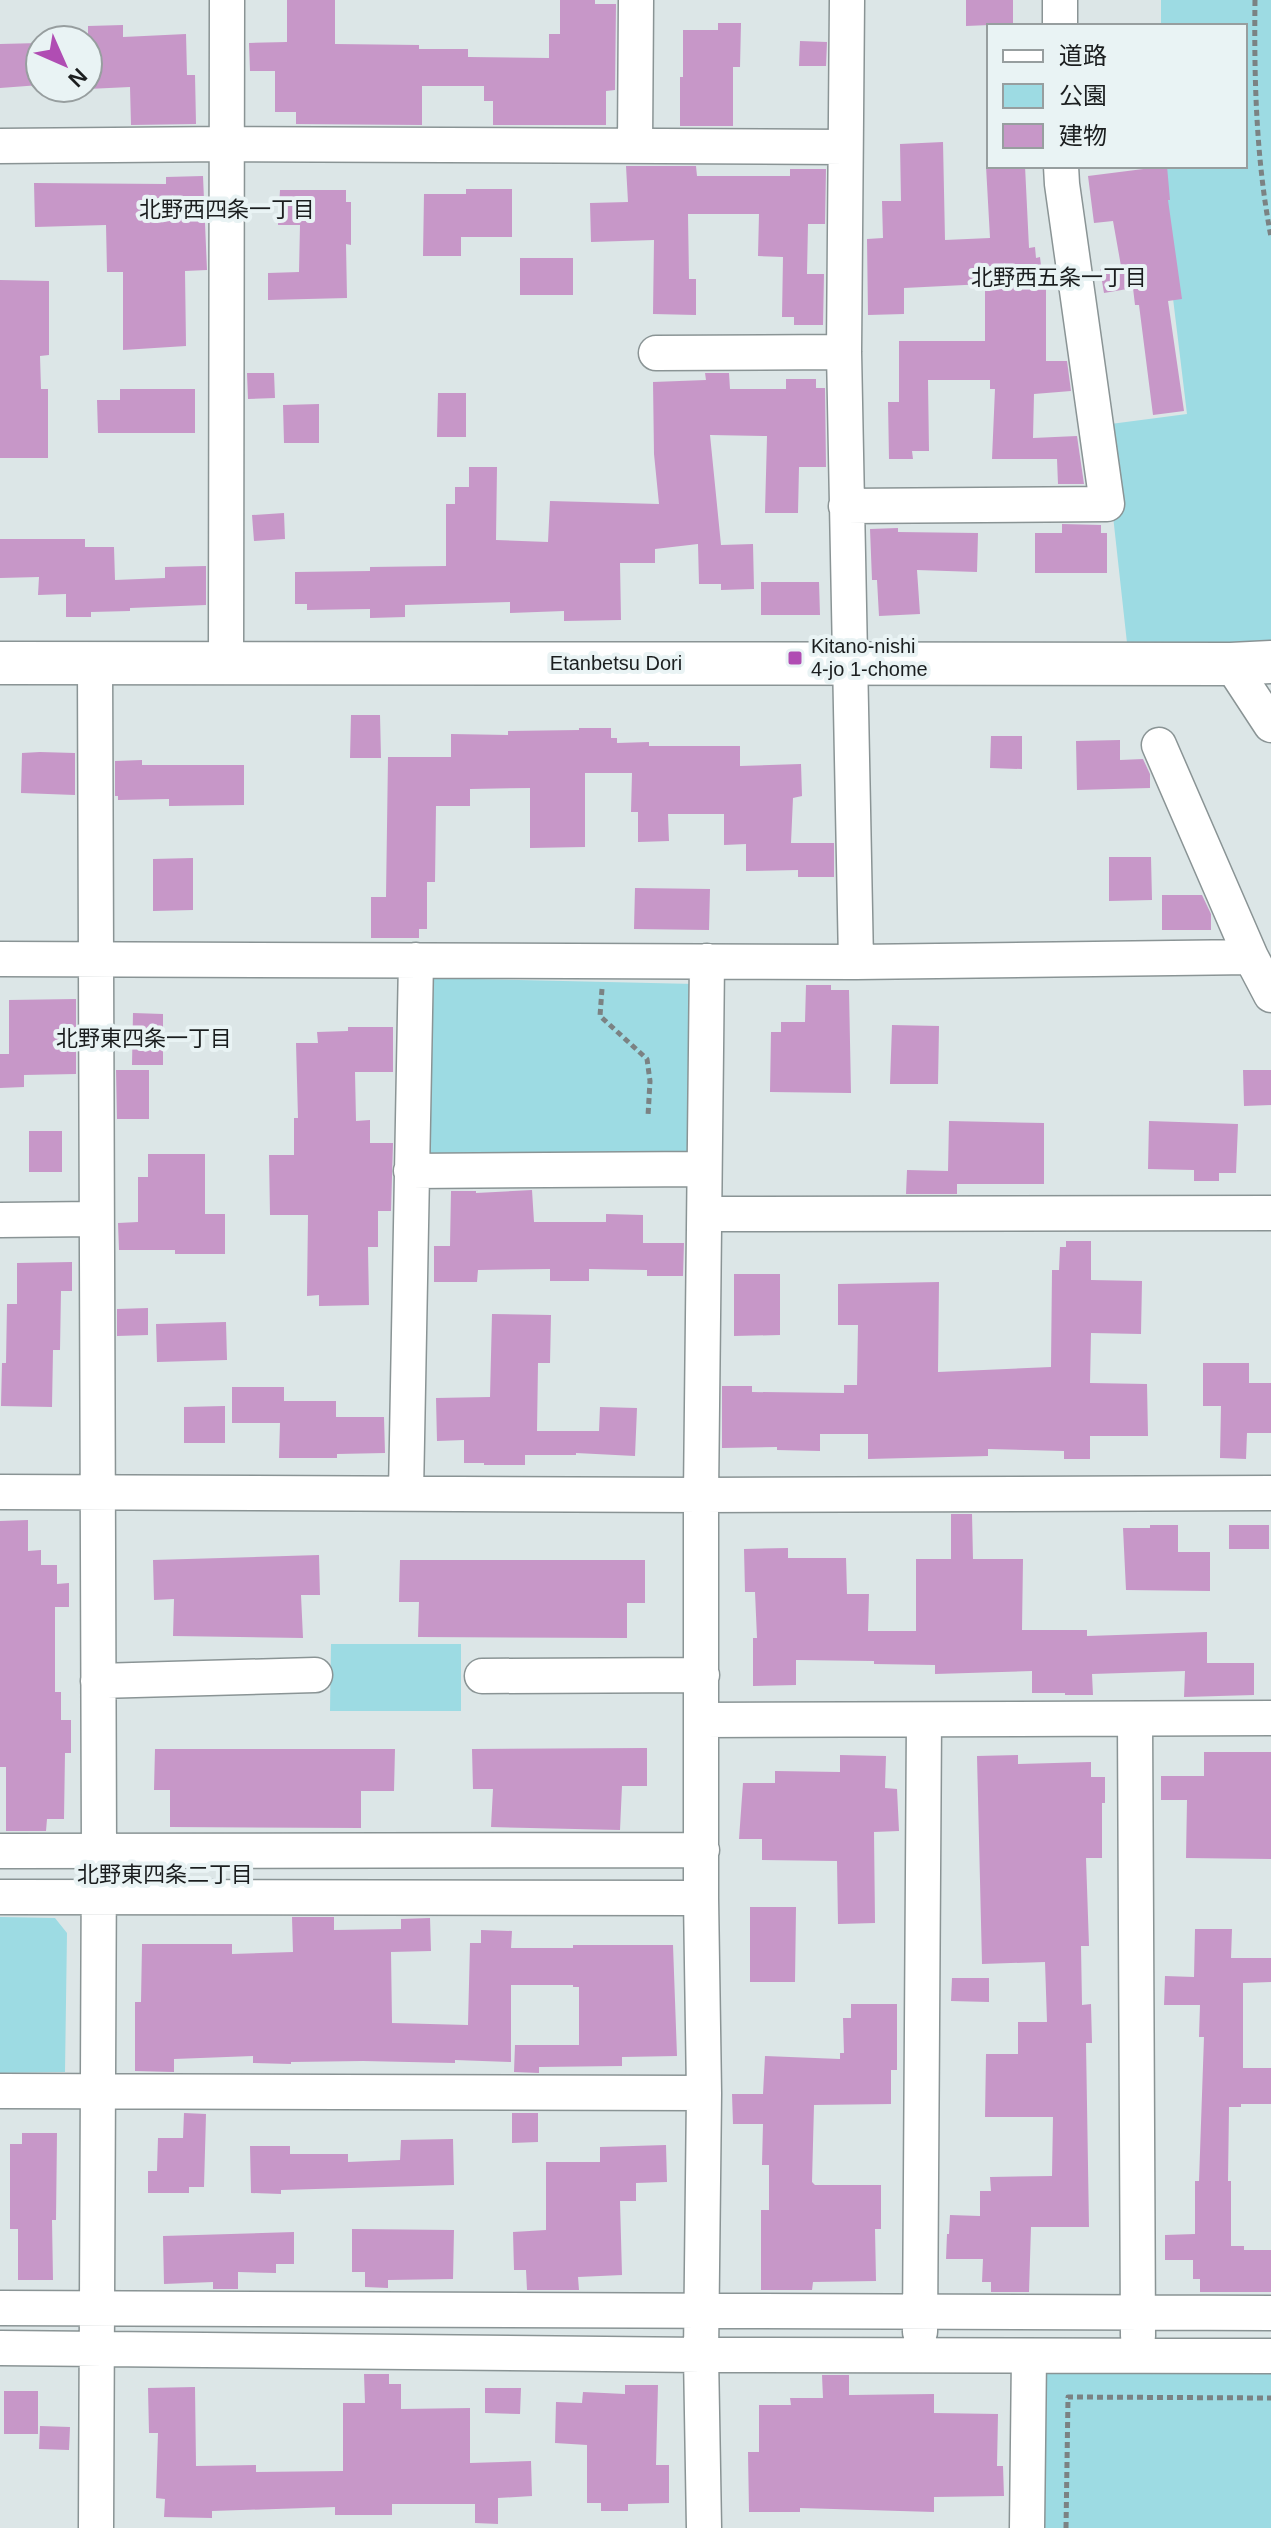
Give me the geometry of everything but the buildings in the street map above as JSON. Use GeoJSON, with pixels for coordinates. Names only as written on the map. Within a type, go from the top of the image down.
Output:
{"type":"FeatureCollection","features":[{"type":"Feature","properties":{"kind":"main road","name":"Etanbetsu Dori"},"geometry":{"type":"LineString","coordinates":[[0,663],[1251,663]]}},
{"type":"Feature","properties":{"kind":"street"},"geometry":{"type":"LineString","coordinates":[[226,663],[227,0]]}},
{"type":"Feature","properties":{"kind":"street"},"geometry":{"type":"LineString","coordinates":[[635,145],[636,0]]}},
{"type":"Feature","properties":{"kind":"street"},"geometry":{"type":"LineString","coordinates":[[847,0],[844,352],[856,962]]}},
{"type":"Feature","properties":{"kind":"street"},"geometry":{"type":"LineString","coordinates":[[1060,0],[1060,24]]}},
{"type":"Feature","properties":{"kind":"street"},"geometry":{"type":"LineString","coordinates":[[0,146],[845,147]]}},
{"type":"Feature","properties":{"kind":"street"},"geometry":{"type":"LineString","coordinates":[[846,506],[1107,504],[1061,168]]}},
{"type":"Feature","properties":{"kind":"street"},"geometry":{"type":"LineString","coordinates":[[656,353],[844,352]]}},
{"type":"Feature","properties":{"kind":"street"},"geometry":{"type":"LineString","coordinates":[[95,663],[99,1851],[96,2528]]}},
{"type":"Feature","properties":{"kind":"street"},"geometry":{"type":"LineString","coordinates":[[1251,663],[1271,725]]}},
{"type":"Feature","properties":{"kind":"street"},"geometry":{"type":"LineString","coordinates":[[1159,745],[1251,957],[1271,995]]}},
{"type":"Feature","properties":{"kind":"street"},"geometry":{"type":"LineString","coordinates":[[0,959],[856,962],[1251,957]]}},
{"type":"Feature","properties":{"kind":"street"},"geometry":{"type":"LineString","coordinates":[[406,1493],[416,960]]}},
{"type":"Feature","properties":{"kind":"street"},"geometry":{"type":"LineString","coordinates":[[704,2528],[701,2355],[704,2093],[701,1495],[707,961]]}},
{"type":"Feature","properties":{"kind":"street"},"geometry":{"type":"LineString","coordinates":[[411,1171],[704,1169]]}},
{"type":"Feature","properties":{"kind":"street"},"geometry":{"type":"LineString","coordinates":[[705,1214],[1271,1213]]}},
{"type":"Feature","properties":{"kind":"street"},"geometry":{"type":"LineString","coordinates":[[0,1220],[96,1219]]}},
{"type":"Feature","properties":{"kind":"street"},"geometry":{"type":"LineString","coordinates":[[0,1492],[701,1495],[1271,1493]]}},
{"type":"Feature","properties":{"kind":"street"},"geometry":{"type":"LineString","coordinates":[[98,1681],[315,1675]]}},
{"type":"Feature","properties":{"kind":"street"},"geometry":{"type":"LineString","coordinates":[[482,1676],[702,1675]]}},
{"type":"Feature","properties":{"kind":"street"},"geometry":{"type":"LineString","coordinates":[[702,1720],[1271,1718]]}},
{"type":"Feature","properties":{"kind":"street"},"geometry":{"type":"LineString","coordinates":[[919,2355],[924,1720]]}},
{"type":"Feature","properties":{"kind":"street"},"geometry":{"type":"LineString","coordinates":[[1135,1720],[1137,2355]]}},
{"type":"Feature","properties":{"kind":"street"},"geometry":{"type":"LineString","coordinates":[[0,1851],[702,1850]]}},
{"type":"Feature","properties":{"kind":"street"},"geometry":{"type":"LineString","coordinates":[[0,1897],[701,1898]]}},
{"type":"Feature","properties":{"kind":"street"},"geometry":{"type":"LineString","coordinates":[[0,2091],[704,2093]]}},
{"type":"Feature","properties":{"kind":"street"},"geometry":{"type":"LineString","coordinates":[[0,2308],[1271,2313]]}},
{"type":"Feature","properties":{"kind":"street"},"geometry":{"type":"LineString","coordinates":[[0,2348],[701,2355],[1271,2356]]}},
{"type":"Feature","properties":{"kind":"street"},"geometry":{"type":"LineString","coordinates":[[1027,2528],[1029,2356]]}},
{"type":"Feature","properties":{"kind":"path"},"geometry":{"type":"LineString","coordinates":[[1255,0],[1254,73],[1264,200],[1271,237]]}},
{"type":"Feature","properties":{"kind":"path"},"geometry":{"type":"LineString","coordinates":[[601,960],[600,1016],[647,1059],[650,1081],[648,1116]]}},
{"type":"Feature","properties":{"kind":"path"},"geometry":{"type":"LineString","coordinates":[[1066,2528],[1068,2397],[1271,2398]]}},
{"type":"Feature","properties":{"kind":"green space"},"geometry":{"type":"Polygon","coordinates":[[[1161,0],[1271,0],[1271,651],[1128,652],[1103,425],[1187,414],[1157,168],[1247,168],[1247,24],[1161,24],[1161,0]]]}},
{"type":"Feature","properties":{"kind":"green space"},"geometry":{"type":"Polygon","coordinates":[[[426,978],[695,984],[691,1161],[422,1155],[426,978]]]}},
{"type":"Feature","properties":{"kind":"green space"},"geometry":{"type":"Polygon","coordinates":[[[331,1644],[461,1644],[461,1711],[330,1711],[331,1644]]]}},
{"type":"Feature","properties":{"kind":"green space"},"geometry":{"type":"Polygon","coordinates":[[[0,1917],[55,1918],[67,1933],[65,2072],[0,2073],[0,1917]]]}},
{"type":"Feature","properties":{"kind":"green space"},"geometry":{"type":"Polygon","coordinates":[[[1040,2370],[1271,2371],[1271,2528],[1038,2528],[1040,2370]]]}},
{"type":"Feature","properties":{"kind":"place","name":"Kitano-nishi 4-jo 1-chome"},"geometry":{"type":"Point","coordinates":[795,658]}},
{"type":"Feature","properties":{"kind":"district","name":"北野西四条一丁目"},"geometry":{"type":"Point","coordinates":[227,209]}},
{"type":"Feature","properties":{"kind":"district","name":"北野西五条一丁目"},"geometry":{"type":"Point","coordinates":[1059,277]}},
{"type":"Feature","properties":{"kind":"district","name":"北野東四条一丁目"},"geometry":{"type":"Point","coordinates":[144,1038]}},
{"type":"Feature","properties":{"kind":"district","name":"北野東四条二丁目"},"geometry":{"type":"Point","coordinates":[165,1874]}}]}
